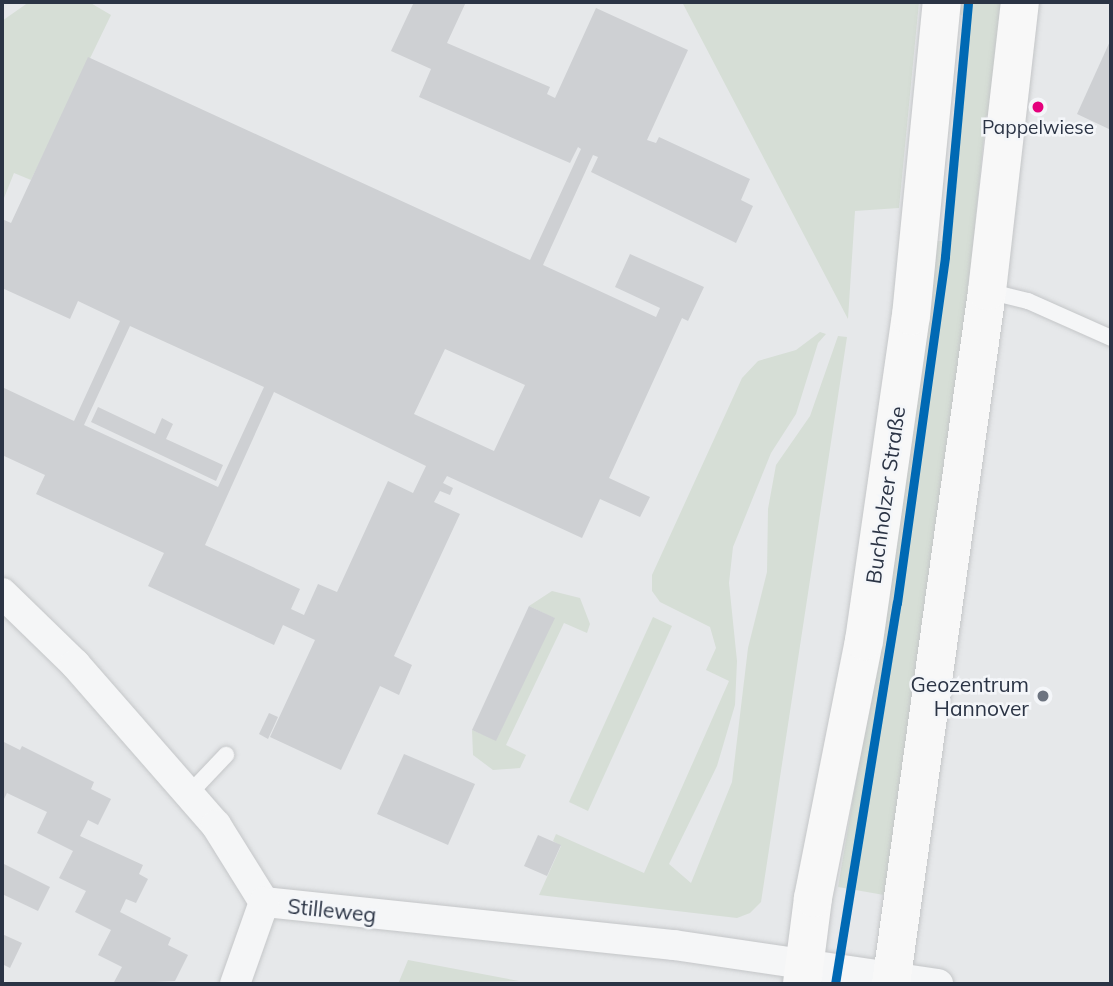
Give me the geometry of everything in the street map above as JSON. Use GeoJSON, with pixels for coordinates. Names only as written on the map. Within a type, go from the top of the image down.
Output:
{"type":"FeatureCollection","features":[{"type":"Feature","properties":{"kind":"main road","name":"Buchholzer Straße"},"geometry":{"type":"LineString","coordinates":[[804,974],[813,898],[864,640],[911,316],[942,2]]}},
{"type":"Feature","properties":{"kind":"main road"},"geometry":{"type":"LineString","coordinates":[[891,981],[987,291],[1020,2]]}},
{"type":"Feature","properties":{"kind":"street","name":"Stilleweg"},"geometry":{"type":"LineString","coordinates":[[2,593],[75,664],[216,825],[264,902],[674,945],[804,974]]}},
{"type":"Feature","properties":{"kind":"street"},"geometry":{"type":"LineString","coordinates":[[235,984],[264,902]]}},
{"type":"Feature","properties":{"kind":"street"},"geometry":{"type":"LineString","coordinates":[[804,974],[939,984]]}},
{"type":"Feature","properties":{"kind":"lane"},"geometry":{"type":"LineString","coordinates":[[987,291],[1028,302],[1111,338]]}},
{"type":"Feature","properties":{"kind":"lane"},"geometry":{"type":"LineString","coordinates":[[189,794],[226,755]]}},
{"type":"Feature","properties":{"kind":"shaded area"},"geometry":{"type":"Polygon","coordinates":[[[29,2],[89,2],[111,15],[31,180],[14,173],[4,198],[2,21],[29,2]]]}},
{"type":"Feature","properties":{"kind":"shaded area"},"geometry":{"type":"Polygon","coordinates":[[[682,2],[919,2],[899,208],[855,211],[848,319],[682,2]]]}},
{"type":"Feature","properties":{"kind":"shaded area"},"geometry":{"type":"Polygon","coordinates":[[[958,2],[1005,2],[992,114],[986,116],[963,344],[890,896],[838,887],[894,557],[937,241],[942,241],[963,16],[957,13],[958,2]]]}},
{"type":"Feature","properties":{"kind":"shaded area"},"geometry":{"type":"Polygon","coordinates":[[[820,332],[826,334],[818,343],[796,414],[771,453],[733,547],[729,583],[737,661],[735,705],[717,766],[669,864],[691,883],[732,782],[748,648],[767,572],[768,509],[776,465],[810,416],[838,336],[847,337],[761,902],[750,913],[737,918],[539,895],[561,846],[553,841],[556,834],[644,873],[729,681],[706,670],[716,648],[710,627],[660,602],[652,591],[652,575],[742,378],[758,361],[796,350],[820,332]]]}},
{"type":"Feature","properties":{"kind":"shaded area"},"geometry":{"type":"Polygon","coordinates":[[[552,591],[580,598],[590,624],[587,633],[564,623],[506,745],[526,755],[520,768],[493,770],[473,755],[472,730],[496,740],[554,618],[529,606],[552,591]]]}},
{"type":"Feature","properties":{"kind":"shaded area"},"geometry":{"type":"Polygon","coordinates":[[[653,617],[672,626],[588,811],[569,802],[653,617]]]}},
{"type":"Feature","properties":{"kind":"shaded area"},"geometry":{"type":"Polygon","coordinates":[[[408,960],[519,981],[398,984],[408,960]]]}},
{"type":"Feature","properties":{"kind":"building"},"geometry":{"type":"Polygon","coordinates":[[[414,2],[466,2],[447,43],[550,87],[547,94],[555,98],[596,8],[688,50],[647,140],[656,143],[659,137],[750,179],[741,200],[753,206],[736,243],[591,172],[598,157],[593,155],[543,265],[656,317],[660,308],[615,287],[630,254],[704,287],[688,321],[682,318],[609,478],[650,497],[640,517],[600,499],[582,538],[447,476],[443,483],[453,488],[450,495],[440,491],[434,502],[460,514],[394,656],[412,665],[399,695],[380,686],[341,770],[270,737],[315,640],[283,625],[274,645],[148,586],[164,553],[36,494],[45,475],[2,455],[2,387],[74,421],[120,321],[78,301],[70,319],[2,288],[2,219],[11,223],[88,57],[530,260],[581,149],[578,147],[570,163],[419,97],[431,69],[391,51],[414,2]],[[130,326],[84,425],[218,487],[264,387],[130,326]],[[445,349],[414,414],[494,451],[525,385],[445,349]],[[274,392],[205,545],[300,589],[291,609],[304,615],[318,584],[337,592],[388,481],[413,493],[426,466],[274,392]]]}},
{"type":"Feature","properties":{"kind":"building"},"geometry":{"type":"Polygon","coordinates":[[[1111,39],[1111,130],[1077,114],[1111,39]]]}},
{"type":"Feature","properties":{"kind":"building"},"geometry":{"type":"Polygon","coordinates":[[[98,407],[155,434],[162,418],[173,424],[166,439],[223,465],[216,481],[91,422],[98,407]]]}},
{"type":"Feature","properties":{"kind":"building"},"geometry":{"type":"Polygon","coordinates":[[[529,606],[555,618],[496,741],[472,730],[529,606]]]}},
{"type":"Feature","properties":{"kind":"building"},"geometry":{"type":"Polygon","coordinates":[[[269,713],[278,717],[268,739],[259,734],[269,713]]]}},
{"type":"Feature","properties":{"kind":"building"},"geometry":{"type":"Polygon","coordinates":[[[2,741],[20,750],[22,746],[94,782],[91,789],[111,799],[98,825],[88,820],[80,836],[143,865],[139,874],[148,879],[136,903],[126,899],[120,912],[171,938],[168,945],[188,955],[175,981],[113,984],[122,967],[98,955],[111,930],[75,912],[86,891],[59,878],[73,851],[37,833],[47,812],[7,793],[2,803],[2,741]]]}},
{"type":"Feature","properties":{"kind":"building"},"geometry":{"type":"Polygon","coordinates":[[[404,754],[475,784],[448,845],[377,814],[404,754]]]}},
{"type":"Feature","properties":{"kind":"building"},"geometry":{"type":"Polygon","coordinates":[[[538,835],[561,845],[547,876],[524,866],[538,835]]]}},
{"type":"Feature","properties":{"kind":"building"},"geometry":{"type":"Polygon","coordinates":[[[2,863],[50,887],[38,911],[2,894],[2,863]]]}},
{"type":"Feature","properties":{"kind":"building"},"geometry":{"type":"Polygon","coordinates":[[[2,934],[22,943],[10,968],[2,964],[2,934]]]}},
{"type":"Feature","properties":{"kind":"transit line"},"geometry":{"type":"LineString","coordinates":[[835,984],[897,603],[945,256],[968,2]]}},
{"type":"Feature","properties":{"kind":"place","name":"Pappelwiese"},"geometry":{"type":"Point","coordinates":[1038,107]}},
{"type":"Feature","properties":{"kind":"place","name":"Geozentrum Hannover"},"geometry":{"type":"Point","coordinates":[1043,696]}}]}
